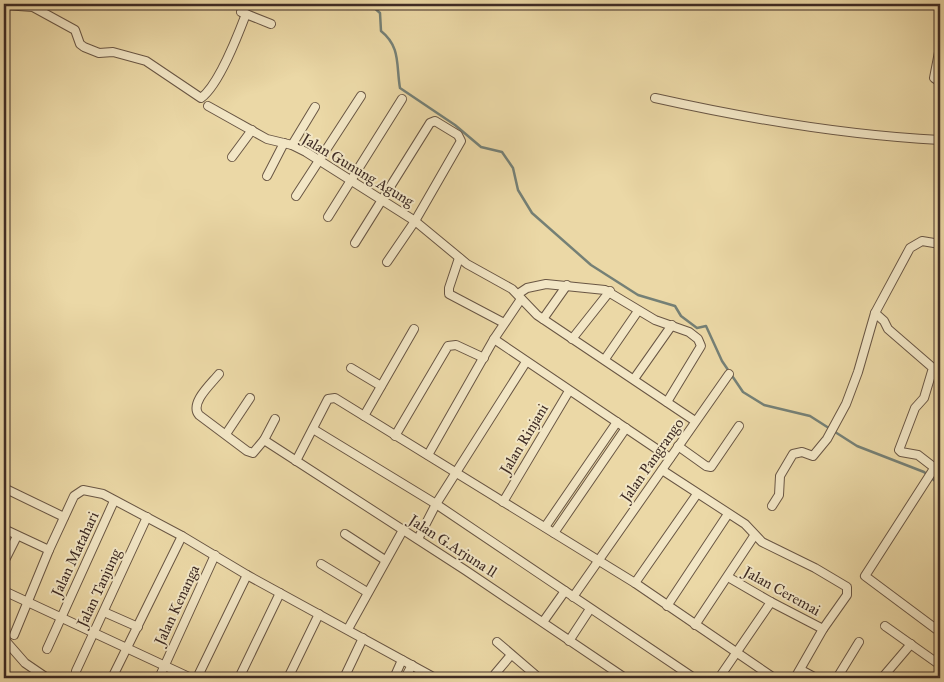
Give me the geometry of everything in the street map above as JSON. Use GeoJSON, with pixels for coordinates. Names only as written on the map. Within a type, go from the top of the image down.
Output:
{"type":"FeatureCollection","features":[{"type":"Feature","properties":{"kind":"street"},"geometry":{"type":"LineString","coordinates":[[4,4],[33,5],[74,30],[81,45],[99,53],[113,52],[146,61],[199,97],[203,97],[232,51],[244,13],[271,24]]}},
{"type":"Feature","properties":{"kind":"street"},"geometry":{"type":"LineString","coordinates":[[940,47],[934,78],[940,82]]}},
{"type":"Feature","properties":{"kind":"street"},"geometry":{"type":"LineString","coordinates":[[296,196],[361,96]]}},
{"type":"Feature","properties":{"kind":"street"},"geometry":{"type":"LineString","coordinates":[[655,98],[742,117],[827,131],[873,137],[940,140]]}},
{"type":"Feature","properties":{"kind":"street"},"geometry":{"type":"LineString","coordinates":[[328,217],[402,99]]}},
{"type":"Feature","properties":{"kind":"street","name":"Jalan Gunung Agung"},"geometry":{"type":"LineString","coordinates":[[208,106],[267,139],[288,144],[320,160],[415,221],[444,242],[460,258],[507,285],[528,308],[543,319],[695,421]]}},
{"type":"Feature","properties":{"kind":"street"},"geometry":{"type":"LineString","coordinates":[[267,176],[315,107]]}},
{"type":"Feature","properties":{"kind":"street"},"geometry":{"type":"LineString","coordinates":[[355,243],[430,123],[436,121],[458,135],[460,141],[415,221],[387,262]]}},
{"type":"Feature","properties":{"kind":"street"},"geometry":{"type":"LineString","coordinates":[[232,157],[252,130]]}},
{"type":"Feature","properties":{"kind":"street"},"geometry":{"type":"LineString","coordinates":[[772,506],[779,495],[780,476],[793,454],[802,452],[813,456],[827,439],[841,413],[858,372],[875,313],[899,266],[913,244],[922,241],[940,244]]}},
{"type":"Feature","properties":{"kind":"street"},"geometry":{"type":"LineString","coordinates":[[460,258],[449,288],[449,294],[504,323]]}},
{"type":"Feature","properties":{"kind":"street"},"geometry":{"type":"LineString","coordinates":[[428,455],[519,296],[527,288],[539,285],[567,285],[610,291],[638,311],[655,320],[694,335],[701,346],[667,402]]}},
{"type":"Feature","properties":{"kind":"street"},"geometry":{"type":"LineString","coordinates":[[543,319],[567,285]]}},
{"type":"Feature","properties":{"kind":"street"},"geometry":{"type":"LineString","coordinates":[[572,339],[610,291]]}},
{"type":"Feature","properties":{"kind":"street"},"geometry":{"type":"LineString","coordinates":[[605,359],[638,311]]}},
{"type":"Feature","properties":{"kind":"street"},"geometry":{"type":"LineString","coordinates":[[875,313],[884,321],[888,329],[933,368],[924,398],[915,408],[899,450],[918,455],[937,470],[865,576],[940,632]]}},
{"type":"Feature","properties":{"kind":"street"},"geometry":{"type":"LineString","coordinates":[[634,379],[672,325]]}},
{"type":"Feature","properties":{"kind":"street"},"geometry":{"type":"LineString","coordinates":[[364,416],[414,330]]}},
{"type":"Feature","properties":{"kind":"street"},"geometry":{"type":"LineString","coordinates":[[494,339],[670,458]]}},
{"type":"Feature","properties":{"kind":"street"},"geometry":{"type":"LineString","coordinates":[[395,436],[448,346],[456,345],[484,358]]}},
{"type":"Feature","properties":{"kind":"street"},"geometry":{"type":"LineString","coordinates":[[418,539],[436,504],[526,362]]}},
{"type":"Feature","properties":{"kind":"street"},"geometry":{"type":"LineString","coordinates":[[351,368],[381,386]]}},
{"type":"Feature","properties":{"kind":"street"},"geometry":{"type":"LineString","coordinates":[[219,374],[197,403],[196,410],[199,415],[251,453],[256,452],[275,419]]}},
{"type":"Feature","properties":{"kind":"street","name":"Jalan Pangrango"},"geometry":{"type":"LineString","coordinates":[[574,597],[729,374]]}},
{"type":"Feature","properties":{"kind":"street","name":"Jalan Rinjani"},"geometry":{"type":"LineString","coordinates":[[502,502],[569,390]]}},
{"type":"Feature","properties":{"kind":"street"},"geometry":{"type":"LineString","coordinates":[[296,461],[328,399],[332,397],[635,583],[774,678]]}},
{"type":"Feature","properties":{"kind":"street"},"geometry":{"type":"LineString","coordinates":[[226,434],[250,398]]}},
{"type":"Feature","properties":{"kind":"street"},"geometry":{"type":"LineString","coordinates":[[544,527],[617,422]]}},
{"type":"Feature","properties":{"kind":"street"},"geometry":{"type":"LineString","coordinates":[[678,446],[706,466],[711,467],[739,426]]}},
{"type":"Feature","properties":{"kind":"street"},"geometry":{"type":"LineString","coordinates":[[554,533],[626,428]]}},
{"type":"Feature","properties":{"kind":"street"},"geometry":{"type":"LineString","coordinates":[[313,429],[436,504],[694,678]]}},
{"type":"Feature","properties":{"kind":"street","name":"Jalan G.Arjuna ll"},"geometry":{"type":"LineString","coordinates":[[264,440],[418,539],[625,678]]}},
{"type":"Feature","properties":{"kind":"street"},"geometry":{"type":"LineString","coordinates":[[662,470],[748,527],[754,536],[764,544],[809,565],[847,587],[847,595],[823,629],[795,678]]}},
{"type":"Feature","properties":{"kind":"street"},"geometry":{"type":"LineString","coordinates":[[584,471],[593,477]]}},
{"type":"Feature","properties":{"kind":"street"},"geometry":{"type":"LineString","coordinates":[[4,488],[64,517]]}},
{"type":"Feature","properties":{"kind":"street"},"geometry":{"type":"LineString","coordinates":[[14,635],[64,517],[74,496],[83,490],[103,494],[147,517],[247,575],[348,628],[435,678]]}},
{"type":"Feature","properties":{"kind":"street"},"geometry":{"type":"LineString","coordinates":[[635,583],[697,494]]}},
{"type":"Feature","properties":{"kind":"street","name":"Jalan Matahari"},"geometry":{"type":"LineString","coordinates":[[47,649],[114,501]]}},
{"type":"Feature","properties":{"kind":"street"},"geometry":{"type":"LineString","coordinates":[[667,606],[728,514]]}},
{"type":"Feature","properties":{"kind":"street","name":"Jalan Tanjung"},"geometry":{"type":"LineString","coordinates":[[76,671],[147,517]]}},
{"type":"Feature","properties":{"kind":"street"},"geometry":{"type":"LineString","coordinates":[[4,529],[49,550]]}},
{"type":"Feature","properties":{"kind":"street"},"geometry":{"type":"LineString","coordinates":[[348,628],[403,530]]}},
{"type":"Feature","properties":{"kind":"street"},"geometry":{"type":"LineString","coordinates":[[346,534],[385,560]]}},
{"type":"Feature","properties":{"kind":"street"},"geometry":{"type":"LineString","coordinates":[[4,562],[17,536]]}},
{"type":"Feature","properties":{"kind":"street"},"geometry":{"type":"LineString","coordinates":[[112,678],[182,536]]}},
{"type":"Feature","properties":{"kind":"street"},"geometry":{"type":"LineString","coordinates":[[695,625],[754,536]]}},
{"type":"Feature","properties":{"kind":"street","name":"Jalan Kenanga"},"geometry":{"type":"LineString","coordinates":[[159,678],[215,555]]}},
{"type":"Feature","properties":{"kind":"street"},"geometry":{"type":"LineString","coordinates":[[321,564],[367,592]]}},
{"type":"Feature","properties":{"kind":"street"},"geometry":{"type":"LineString","coordinates":[[197,678],[247,575]]}},
{"type":"Feature","properties":{"kind":"street","name":"Jalan Ceremai"},"geometry":{"type":"LineString","coordinates":[[728,576],[771,602],[823,629]]}},
{"type":"Feature","properties":{"kind":"street"},"geometry":{"type":"LineString","coordinates":[[4,591],[191,678]]}},
{"type":"Feature","properties":{"kind":"street"},"geometry":{"type":"LineString","coordinates":[[543,622],[565,591]]}},
{"type":"Feature","properties":{"kind":"street"},"geometry":{"type":"LineString","coordinates":[[239,678],[280,593]]}},
{"type":"Feature","properties":{"kind":"street"},"geometry":{"type":"LineString","coordinates":[[719,678],[771,602]]}},
{"type":"Feature","properties":{"kind":"street"},"geometry":{"type":"LineString","coordinates":[[569,640],[590,609]]}},
{"type":"Feature","properties":{"kind":"street"},"geometry":{"type":"LineString","coordinates":[[104,612],[138,627]]}},
{"type":"Feature","properties":{"kind":"street"},"geometry":{"type":"LineString","coordinates":[[288,678],[319,614]]}},
{"type":"Feature","properties":{"kind":"street"},"geometry":{"type":"LineString","coordinates":[[885,626],[940,665]]}},
{"type":"Feature","properties":{"kind":"street"},"geometry":{"type":"LineString","coordinates":[[344,678],[363,638]]}},
{"type":"Feature","properties":{"kind":"street"},"geometry":{"type":"LineString","coordinates":[[4,639],[25,663],[47,678]]}},
{"type":"Feature","properties":{"kind":"street"},"geometry":{"type":"LineString","coordinates":[[497,642],[539,678]]}},
{"type":"Feature","properties":{"kind":"street"},"geometry":{"type":"LineString","coordinates":[[837,678],[859,642]]}},
{"type":"Feature","properties":{"kind":"street"},"geometry":{"type":"LineString","coordinates":[[882,678],[911,644]]}},
{"type":"Feature","properties":{"kind":"street"},"geometry":{"type":"LineString","coordinates":[[495,674],[511,655]]}},
{"type":"Feature","properties":{"kind":"street"},"geometry":{"type":"LineString","coordinates":[[394,678],[402,660]]}},
{"type":"Feature","properties":{"kind":"street"},"geometry":{"type":"LineString","coordinates":[[405,678],[412,665]]}},
{"type":"Feature","properties":{"kind":"street"},"geometry":{"type":"LineString","coordinates":[[801,670],[816,678]]}},
{"type":"Feature","properties":{"kind":"waterway"},"geometry":{"type":"LineString","coordinates":[[370,4],[380,13],[381,31],[392,43],[395,50],[400,88],[455,125],[481,147],[502,152],[513,168],[518,190],[532,213],[591,265],[638,295],[675,306],[681,316],[697,328],[706,326],[722,361],[743,392],[764,405],[810,416],[857,446],[924,472],[940,485]]}}]}
